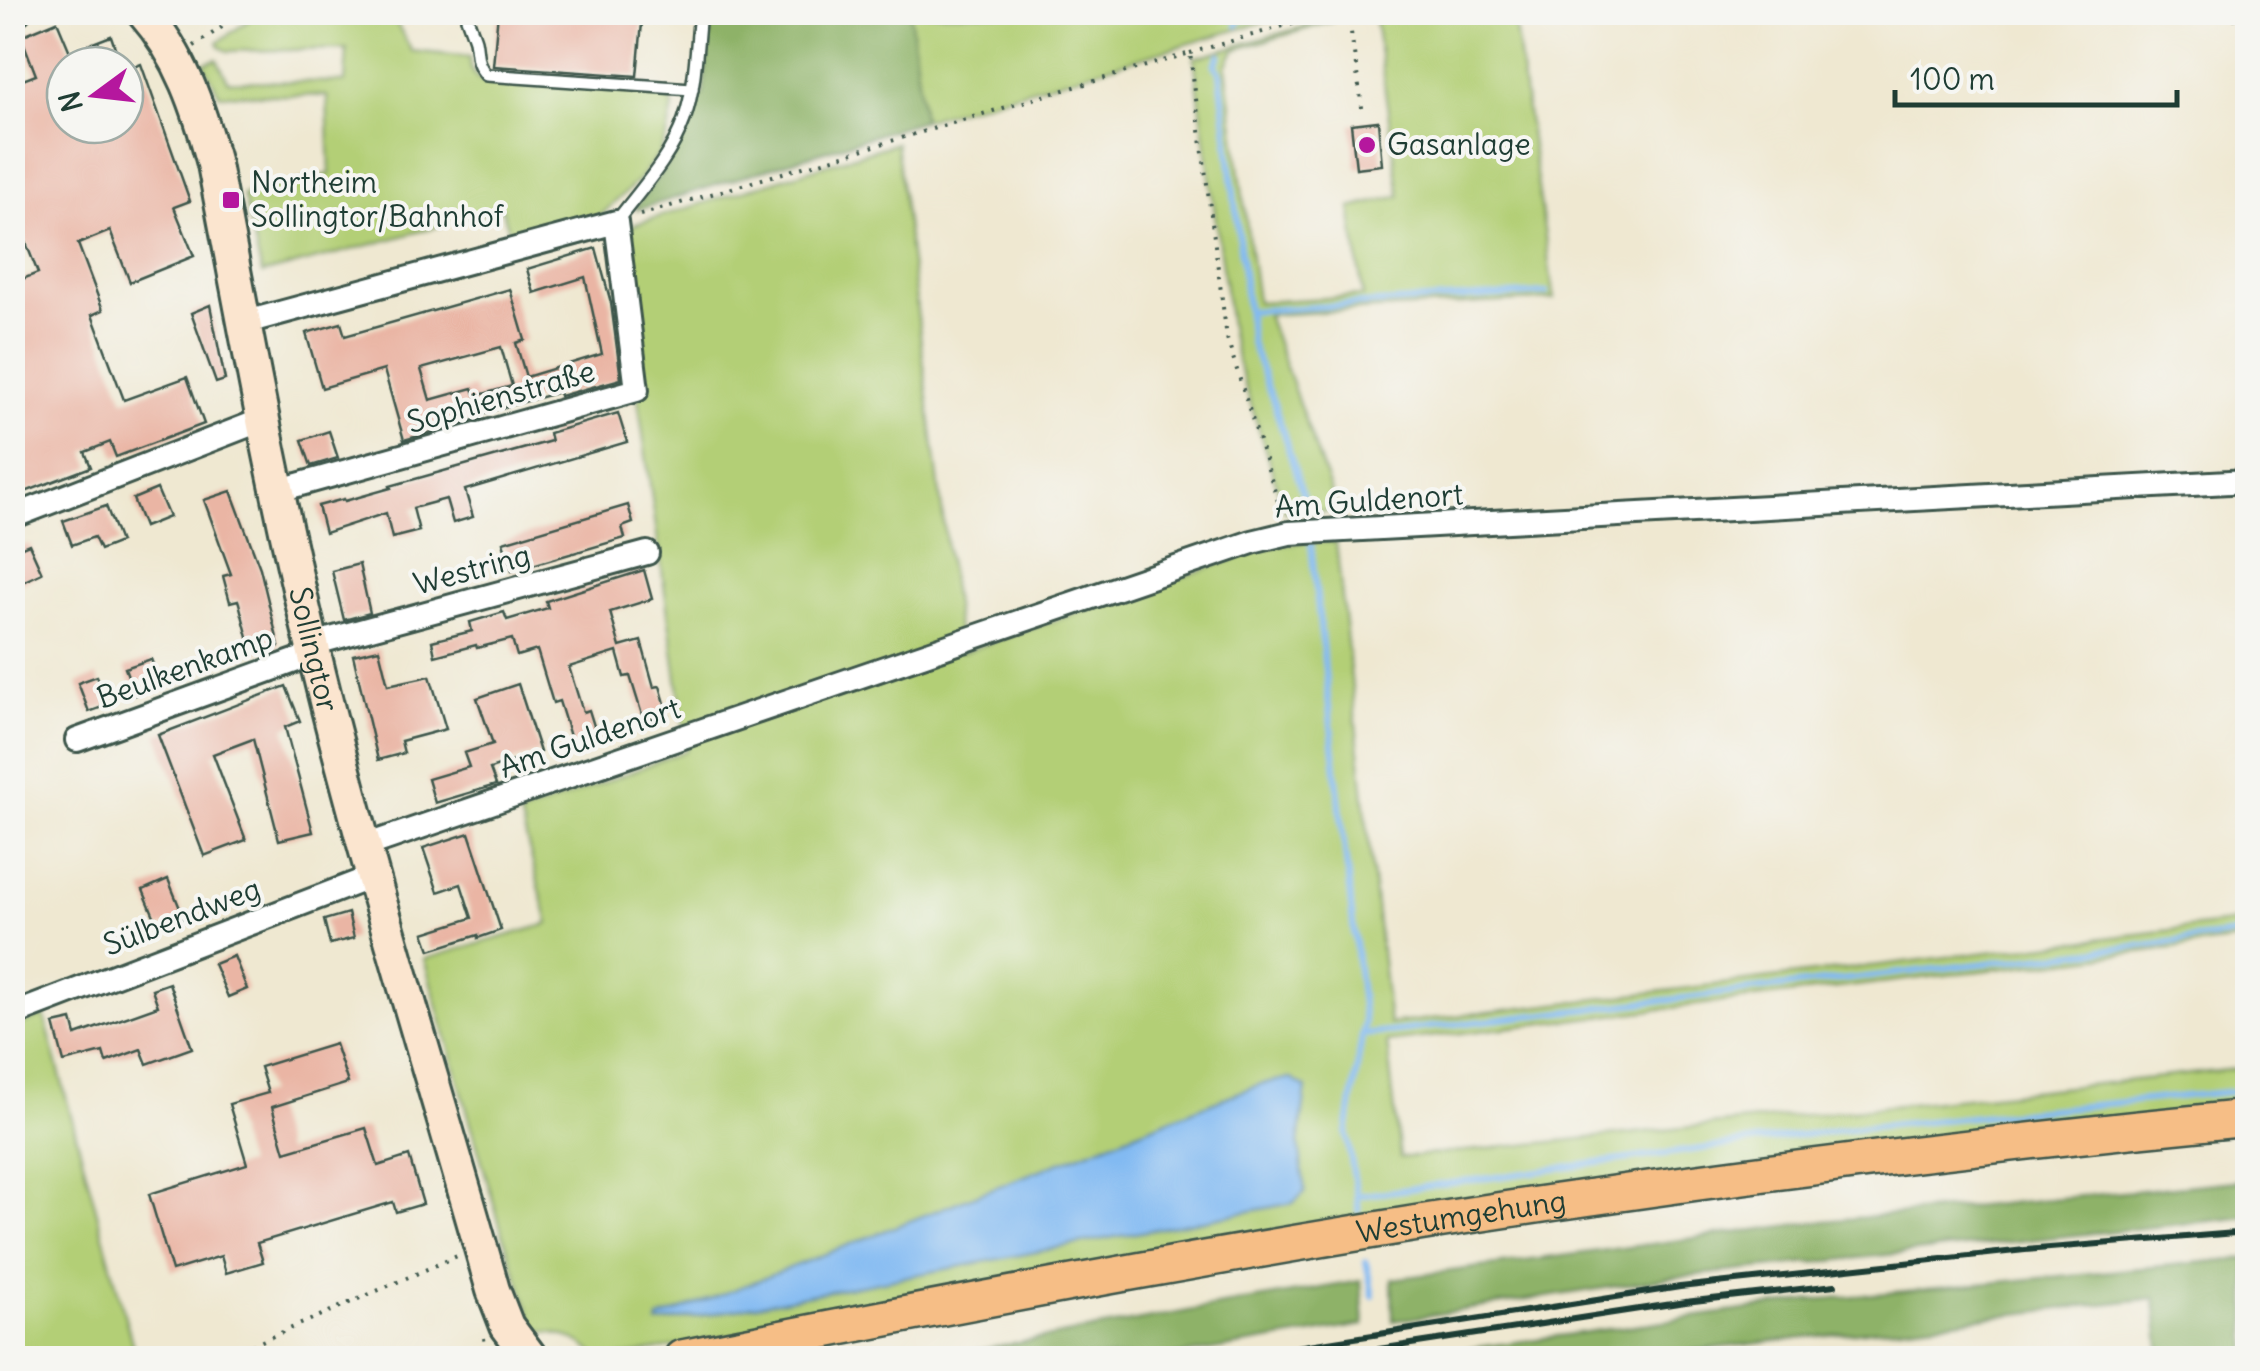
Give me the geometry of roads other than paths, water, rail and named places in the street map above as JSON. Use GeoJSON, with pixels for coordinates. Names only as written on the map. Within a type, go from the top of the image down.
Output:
{"type":"FeatureCollection","features":[{"type":"Feature","properties":{"kind":"main road","name":"Sollingtor"},"geometry":{"type":"LineString","coordinates":[[143,12],[173,53],[198,106],[214,164],[276,492],[369,861],[493,1290],[507,1326],[531,1358]]}},
{"type":"Feature","properties":{"kind":"main road","name":"Westumgehung"},"geometry":{"type":"LineString","coordinates":[[682,1358],[950,1305],[1600,1195],[2248,1118]]}},
{"type":"Feature","properties":{"kind":"main road","name":"Sollingtor"},"geometry":{"type":"LineString","coordinates":[[493,1290],[499,1358]]}},
{"type":"Feature","properties":{"kind":"street"},"geometry":{"type":"LineString","coordinates":[[243,322],[616,222]]}},
{"type":"Feature","properties":{"kind":"street","name":"Sophienstraße"},"geometry":{"type":"LineString","coordinates":[[276,492],[637,390],[616,222]]}},
{"type":"Feature","properties":{"kind":"street"},"geometry":{"type":"LineString","coordinates":[[12,517],[262,420]]}},
{"type":"Feature","properties":{"kind":"street","name":"Am Guldenort"},"geometry":{"type":"LineString","coordinates":[[369,861],[1252,542],[1288,533],[2248,480]]}},
{"type":"Feature","properties":{"kind":"street","name":"Westring"},"geometry":{"type":"LineString","coordinates":[[313,649],[648,553]]}},
{"type":"Feature","properties":{"kind":"street","name":"Beulkenkamp"},"geometry":{"type":"LineString","coordinates":[[76,740],[313,649]]}},
{"type":"Feature","properties":{"kind":"street","name":"Sülbendweg"},"geometry":{"type":"LineString","coordinates":[[12,1015],[369,861]]}},
{"type":"Feature","properties":{"kind":"lane"},"geometry":{"type":"LineString","coordinates":[[465,12],[477,45],[479,67],[486,75],[692,89]]}},
{"type":"Feature","properties":{"kind":"lane"},"geometry":{"type":"LineString","coordinates":[[616,222],[665,157],[683,124],[692,89],[700,12]]}},
{"type":"Feature","properties":{"kind":"water"},"geometry":{"type":"Polygon","coordinates":[[[1290,1078],[1306,1088],[1299,1144],[1305,1192],[1293,1203],[658,1324],[659,1319],[1216,1101],[1290,1078]]]}},
{"type":"Feature","properties":{"kind":"waterway"},"geometry":{"type":"LineString","coordinates":[[1237,25],[1240,20],[1266,12]]}},
{"type":"Feature","properties":{"kind":"waterway"},"geometry":{"type":"LineString","coordinates":[[1220,55],[1215,65],[1220,72],[1251,343],[1307,508]]}},
{"type":"Feature","properties":{"kind":"waterway"},"geometry":{"type":"LineString","coordinates":[[1248,311],[1546,293]]}},
{"type":"Feature","properties":{"kind":"waterway"},"geometry":{"type":"LineString","coordinates":[[1311,545],[1364,1023],[1347,1133],[1359,1211]]}},
{"type":"Feature","properties":{"kind":"waterway"},"geometry":{"type":"LineString","coordinates":[[1362,1035],[2248,933]]}},
{"type":"Feature","properties":{"kind":"waterway"},"geometry":{"type":"LineString","coordinates":[[1357,1196],[1847,1129],[2248,1090]]}},
{"type":"Feature","properties":{"kind":"waterway"},"geometry":{"type":"LineString","coordinates":[[1366,1262],[1373,1296]]}},
{"type":"Feature","properties":{"kind":"railway"},"geometry":{"type":"LineString","coordinates":[[1226,1358],[1680,1287],[2025,1250],[2248,1232]]}},
{"type":"Feature","properties":{"kind":"railway"},"geometry":{"type":"LineString","coordinates":[[1320,1358],[1685,1302],[1835,1285]]}},
{"type":"Feature","properties":{"kind":"place","name":"Gasanlage"},"geometry":{"type":"Point","coordinates":[1367,145]}},
{"type":"Feature","properties":{"kind":"place","name":"Northeim Sollingtor/Bahnhof"},"geometry":{"type":"Point","coordinates":[231,200]}}]}
